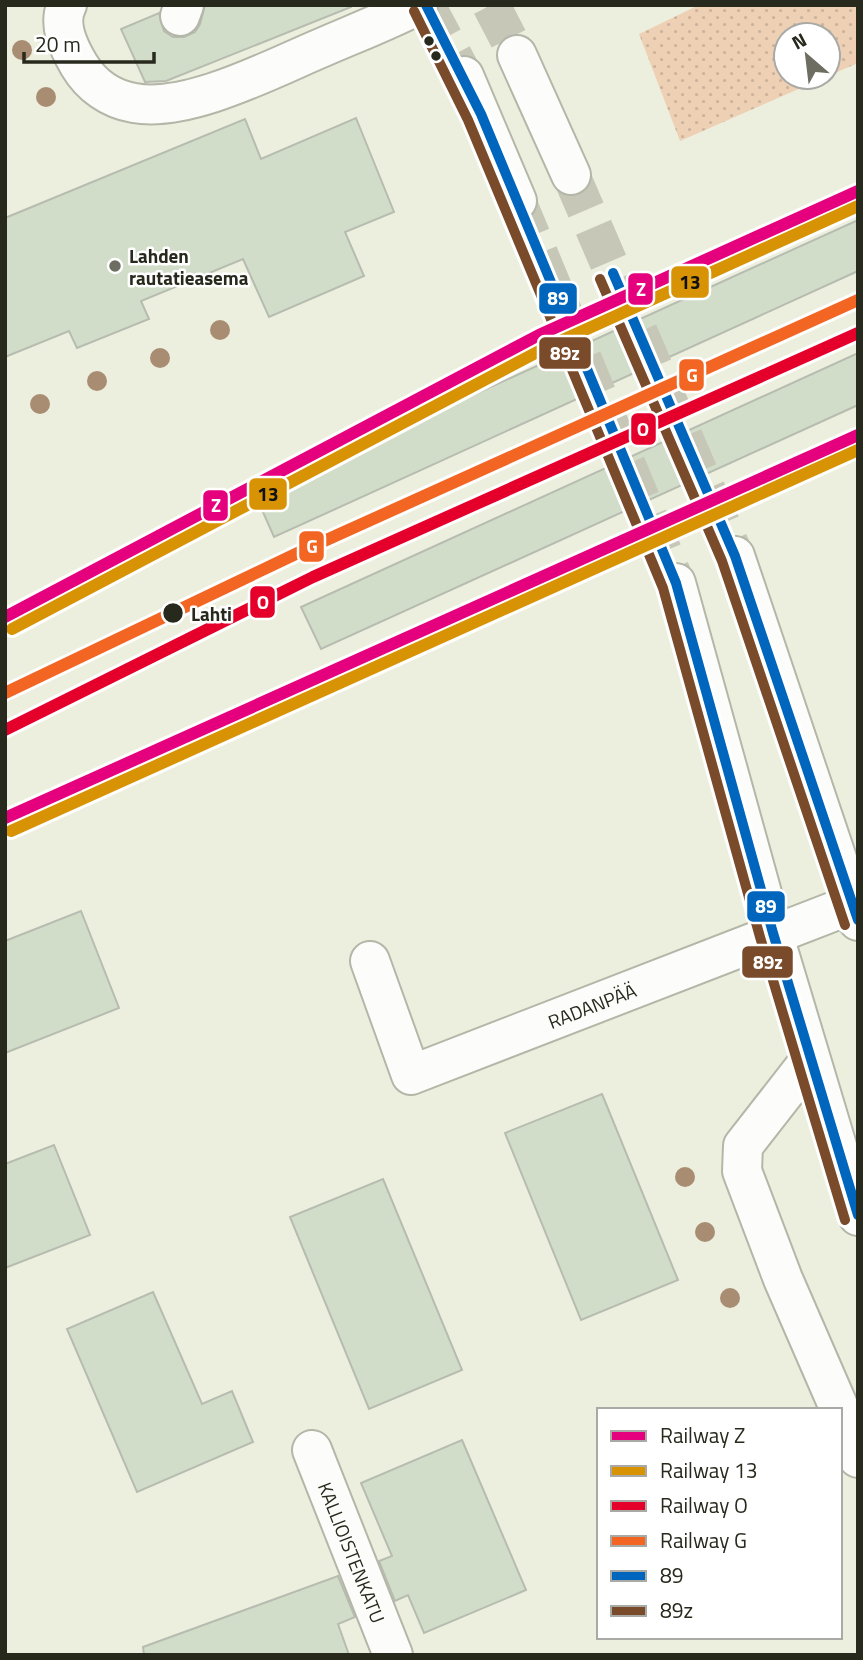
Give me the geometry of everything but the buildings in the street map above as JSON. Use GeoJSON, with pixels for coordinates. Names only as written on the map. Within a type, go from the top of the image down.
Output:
{"type":"FeatureCollection","features":[{"type":"Feature","properties":{"kind":"main road"},"geometry":{"type":"LineString","coordinates":[[67,5],[63,12],[64,33],[82,70],[97,88],[136,104],[176,101],[220,91],[418,5]]}},
{"type":"Feature","properties":{"kind":"main road"},"geometry":{"type":"LineString","coordinates":[[517,55],[571,175]]}},
{"type":"Feature","properties":{"kind":"main road"},"geometry":{"type":"LineString","coordinates":[[464,76],[517,201]]}},
{"type":"Feature","properties":{"kind":"main road"},"geometry":{"type":"LineString","coordinates":[[735,555],[856,908]]}},
{"type":"Feature","properties":{"kind":"main road"},"geometry":{"type":"LineString","coordinates":[[676,583],[773,933],[858,1216]]}},
{"type":"Feature","properties":{"kind":"main road","name":"RADANPÄÄ"},"geometry":{"type":"LineString","coordinates":[[370,961],[411,1074],[773,933],[856,908]]}},
{"type":"Feature","properties":{"kind":"main road"},"geometry":{"type":"LineString","coordinates":[[810,1060],[743,1146],[742,1171],[783,1279],[839,1408]]}},
{"type":"Feature","properties":{"kind":"main road"},"geometry":{"type":"LineString","coordinates":[[842,1415],[858,1458]]}},
{"type":"Feature","properties":{"kind":"main road","name":"KALLIOISTENKATU"},"geometry":{"type":"LineString","coordinates":[[312,1450],[393,1655]]}},
{"type":"Feature","properties":{"kind":"shaded area"},"geometry":{"type":"Polygon","coordinates":[[[699,5],[858,5],[858,63],[842,70],[842,21],[772,21],[772,91],[794,91],[680,141],[639,34],[699,5]]]}},
{"type":"Feature","properties":{"kind":"tunnel"},"geometry":{"type":"LineString","coordinates":[[426,5],[464,76]]}},
{"type":"Feature","properties":{"kind":"tunnel"},"geometry":{"type":"LineString","coordinates":[[491,5],[517,55]]}},
{"type":"Feature","properties":{"kind":"tunnel"},"geometry":{"type":"LineString","coordinates":[[571,175],[735,556]]}},
{"type":"Feature","properties":{"kind":"tunnel"},"geometry":{"type":"LineString","coordinates":[[517,201],[676,583]]}},
{"type":"Feature","properties":{"kind":"rail line","name":"Z"},"geometry":{"type":"LineString","coordinates":[[5,617],[539,335],[858,191]]}},
{"type":"Feature","properties":{"kind":"rail line","name":"13"},"geometry":{"type":"LineString","coordinates":[[12,629],[545,348],[858,206]]}},
{"type":"Feature","properties":{"kind":"rail line","name":"G"},"geometry":{"type":"LineString","coordinates":[[5,693],[302,551],[858,300]]}},
{"type":"Feature","properties":{"kind":"rail line","name":"O"},"geometry":{"type":"LineString","coordinates":[[5,730],[313,577],[858,333]]}},
{"type":"Feature","properties":{"kind":"rail line","name":"Z"},"geometry":{"type":"LineString","coordinates":[[5,818],[858,435]]}},
{"type":"Feature","properties":{"kind":"rail line","name":"13"},"geometry":{"type":"LineString","coordinates":[[11,831],[858,450]]}},
{"type":"Feature","properties":{"kind":"transit line","name":"89"},"geometry":{"type":"LineString","coordinates":[[426,5],[481,114],[676,583],[773,933],[858,1215]]}},
{"type":"Feature","properties":{"kind":"transit line","name":"89z"},"geometry":{"type":"LineString","coordinates":[[414,11],[468,120],[663,588],[760,937],[845,1220]]}},
{"type":"Feature","properties":{"kind":"transit line","name":"89"},"geometry":{"type":"LineString","coordinates":[[613,273],[735,556],[858,920]]}},
{"type":"Feature","properties":{"kind":"transit line","name":"89z"},"geometry":{"type":"LineString","coordinates":[[600,279],[722,561],[845,925]]}},
{"type":"Feature","properties":{"kind":"place","name":"Lahden rautatieasema"},"geometry":{"type":"Point","coordinates":[115,266]}},
{"type":"Feature","properties":{"kind":"place","name":"Lahti"},"geometry":{"type":"Point","coordinates":[173,613]}}]}
